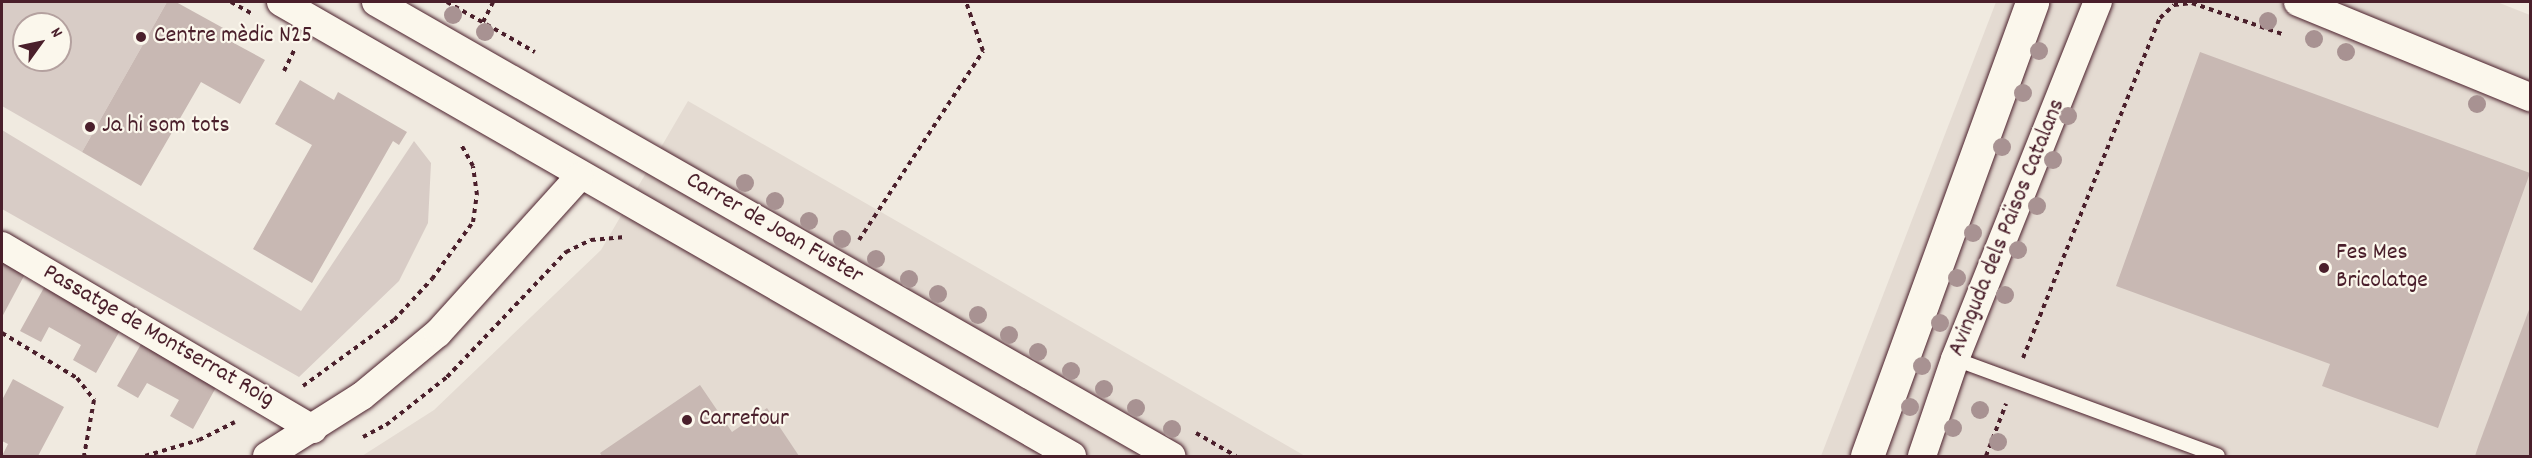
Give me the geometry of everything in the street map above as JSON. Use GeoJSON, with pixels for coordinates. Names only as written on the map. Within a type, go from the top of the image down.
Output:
{"type":"FeatureCollection","features":[{"type":"Feature","properties":{"kind":"street","name":"Carrer de Joan Fuster"},"geometry":{"type":"LineString","coordinates":[[376,2],[1171,456]]}},
{"type":"Feature","properties":{"kind":"street","name":"Avinguda dels Països Catalans"},"geometry":{"type":"LineString","coordinates":[[1867,456],[2032,2]]}},
{"type":"Feature","properties":{"kind":"street","name":"Avinguda dels Països Catalans"},"geometry":{"type":"LineString","coordinates":[[1922,456],[1955,359],[2098,2]]}},
{"type":"Feature","properties":{"kind":"street"},"geometry":{"type":"LineString","coordinates":[[2298,2],[2530,97]]}},
{"type":"Feature","properties":{"kind":"street","name":"Carrer de Joan Fuster"},"geometry":{"type":"LineString","coordinates":[[271,10],[579,177],[1072,456]]}},
{"type":"Feature","properties":{"kind":"street"},"geometry":{"type":"LineString","coordinates":[[267,456],[362,396],[438,333],[579,177]]}},
{"type":"Feature","properties":{"kind":"street","name":"Passatge de Montserrat Roig"},"geometry":{"type":"LineString","coordinates":[[2,246],[273,403],[313,429]]}},
{"type":"Feature","properties":{"kind":"lane"},"geometry":{"type":"LineString","coordinates":[[1955,359],[2218,456]]}},
{"type":"Feature","properties":{"kind":"path"},"geometry":{"type":"LineString","coordinates":[[231,2],[271,10]]}},
{"type":"Feature","properties":{"kind":"path"},"geometry":{"type":"LineString","coordinates":[[483,22],[493,2]]}},
{"type":"Feature","properties":{"kind":"path"},"geometry":{"type":"LineString","coordinates":[[859,240],[983,51],[966,2]]}},
{"type":"Feature","properties":{"kind":"path"},"geometry":{"type":"LineString","coordinates":[[1986,456],[2160,18],[2174,5],[2192,3],[2294,38]]}},
{"type":"Feature","properties":{"kind":"path"},"geometry":{"type":"LineString","coordinates":[[284,71],[300,40]]}},
{"type":"Feature","properties":{"kind":"path"},"geometry":{"type":"LineString","coordinates":[[145,456],[199,440],[273,403],[346,358],[394,320],[432,279],[473,222],[477,195],[473,166],[454,137]]}},
{"type":"Feature","properties":{"kind":"path"},"geometry":{"type":"LineString","coordinates":[[356,441],[387,424],[447,377],[566,252],[591,240],[634,240]]}},
{"type":"Feature","properties":{"kind":"path"},"geometry":{"type":"LineString","coordinates":[[2,333],[77,378],[94,400],[84,456]]}},
{"type":"Feature","properties":{"kind":"shaded area"},"geometry":{"type":"Polygon","coordinates":[[[2,2],[167,2],[82,152],[2,106],[2,2]]]}},
{"type":"Feature","properties":{"kind":"shaded area"},"geometry":{"type":"Polygon","coordinates":[[[1996,2],[2497,2],[2530,15],[2530,456],[1821,456],[1996,2]]]}},
{"type":"Feature","properties":{"kind":"shaded area"},"geometry":{"type":"Polygon","coordinates":[[[688,101],[1305,456],[362,456],[434,410],[601,250],[688,101]]]}},
{"type":"Feature","properties":{"kind":"shaded area"},"geometry":{"type":"Polygon","coordinates":[[[2,130],[301,311],[414,141],[431,163],[428,223],[399,281],[299,377],[2,209],[2,130]]]}},
{"type":"Feature","properties":{"kind":"building"},"geometry":{"type":"Polygon","coordinates":[[[167,2],[176,2],[234,34],[230,41],[265,60],[240,104],[201,82],[141,186],[82,152],[167,2]]]}},
{"type":"Feature","properties":{"kind":"building"},"geometry":{"type":"Polygon","coordinates":[[[2200,52],[2530,173],[2438,428],[2322,386],[2330,364],[2116,286],[2200,52]]]}},
{"type":"Feature","properties":{"kind":"building"},"geometry":{"type":"Polygon","coordinates":[[[300,80],[334,100],[338,92],[407,132],[399,145],[393,141],[312,283],[253,249],[312,145],[275,124],[300,80]]]}},
{"type":"Feature","properties":{"kind":"building"},"geometry":{"type":"Polygon","coordinates":[[[2,261],[25,274],[2,317],[2,261]]]}},
{"type":"Feature","properties":{"kind":"building"},"geometry":{"type":"Polygon","coordinates":[[[46,284],[122,327],[96,373],[73,360],[81,345],[49,327],[41,342],[20,331],[46,284]]]}},
{"type":"Feature","properties":{"kind":"building"},"geometry":{"type":"Polygon","coordinates":[[[2530,307],[2530,456],[2475,456],[2479,444],[2530,307]]]}},
{"type":"Feature","properties":{"kind":"building"},"geometry":{"type":"Polygon","coordinates":[[[144,339],[219,382],[193,429],[170,416],[179,400],[147,383],[138,398],[117,386],[144,339]]]}},
{"type":"Feature","properties":{"kind":"building"},"geometry":{"type":"Polygon","coordinates":[[[13,379],[64,407],[38,456],[2,456],[8,444],[2,441],[2,400],[13,379]]]}},
{"type":"Feature","properties":{"kind":"building","name":"Carrefour"},"geometry":{"type":"Polygon","coordinates":[[[700,385],[732,432],[767,408],[799,456],[602,456],[600,453],[700,385]]]}},
{"type":"Feature","properties":{"kind":"place","name":"Centre mèdic N25"},"geometry":{"type":"Point","coordinates":[141,37]}},
{"type":"Feature","properties":{"kind":"place","name":"Ja hi som tots"},"geometry":{"type":"Point","coordinates":[90,127]}},
{"type":"Feature","properties":{"kind":"place","name":"Fes Mes Bricolatge"},"geometry":{"type":"Point","coordinates":[2324,268]}},
{"type":"Feature","properties":{"kind":"place","name":"Carrefour"},"geometry":{"type":"Point","coordinates":[687,420]}}]}
